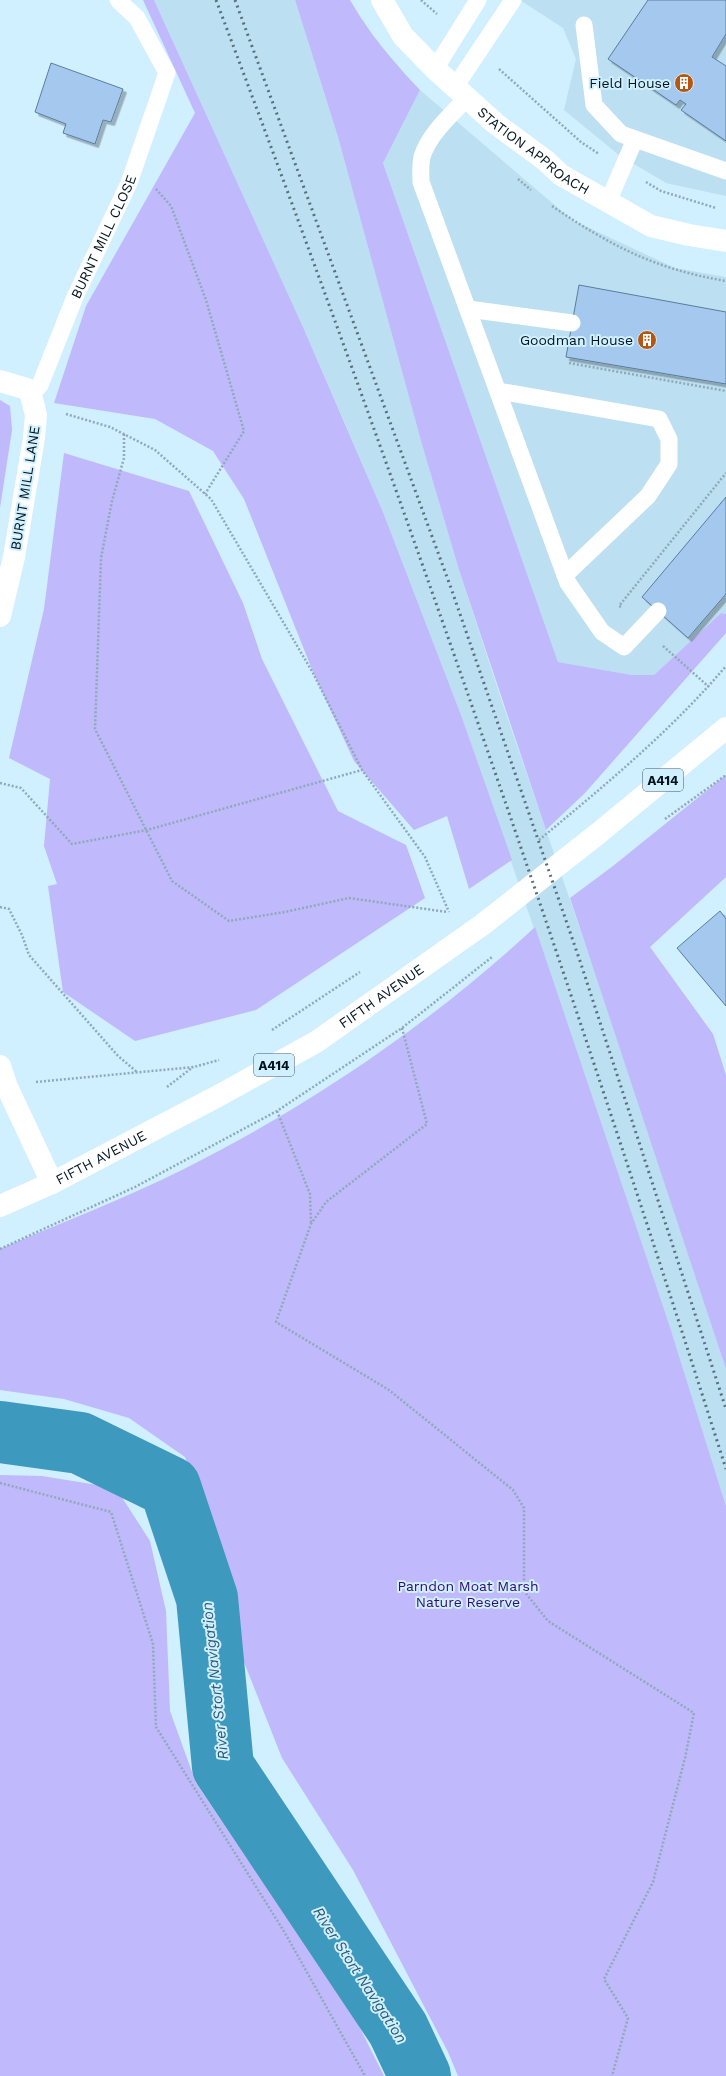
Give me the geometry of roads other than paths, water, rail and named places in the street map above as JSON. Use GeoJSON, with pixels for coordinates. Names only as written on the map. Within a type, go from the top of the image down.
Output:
{"type":"FeatureCollection","features":[{"type":"Feature","properties":{"kind":"main road","name":"STATION APPROACH"},"geometry":{"type":"LineString","coordinates":[[382,0],[403,36],[435,69],[496,124],[545,160],[561,175],[651,226],[689,236],[726,241]]}},
{"type":"Feature","properties":{"kind":"main road","name":"BURNT MILL LANE"},"geometry":{"type":"LineString","coordinates":[[0,616],[14,557],[34,438],[36,415],[20,391]]}},
{"type":"Feature","properties":{"kind":"main road","name":"FIFTH AVENUE"},"geometry":{"type":"LineString","coordinates":[[0,1206],[52,1183],[218,1096],[316,1042],[482,925],[600,832],[726,728]]}},
{"type":"Feature","properties":{"kind":"main road"},"geometry":{"type":"LineString","coordinates":[[0,1066],[7,1087],[52,1183]]}},
{"type":"Feature","properties":{"kind":"lane","name":"BURNT MILL CLOSE"},"geometry":{"type":"LineString","coordinates":[[20,391],[40,385],[75,297],[129,183],[167,73],[137,18],[118,0]]}},
{"type":"Feature","properties":{"kind":"lane"},"geometry":{"type":"LineString","coordinates":[[435,69],[478,0]]}},
{"type":"Feature","properties":{"kind":"lane"},"geometry":{"type":"LineString","coordinates":[[513,0],[478,51],[461,93],[448,118],[426,147],[421,159],[421,182],[568,583],[602,632],[624,647],[658,611]]}},
{"type":"Feature","properties":{"kind":"lane"},"geometry":{"type":"LineString","coordinates":[[584,25],[594,106],[621,134],[726,171]]}},
{"type":"Feature","properties":{"kind":"lane"},"geometry":{"type":"LineString","coordinates":[[608,202],[635,139]]}},
{"type":"Feature","properties":{"kind":"lane"},"geometry":{"type":"LineString","coordinates":[[468,309],[572,323]]}},
{"type":"Feature","properties":{"kind":"lane"},"geometry":{"type":"LineString","coordinates":[[498,391],[659,419],[669,439],[669,464],[648,496],[565,576]]}},
{"type":"Feature","properties":{"kind":"waterway","name":"River Stort Navigation"},"geometry":{"type":"LineString","coordinates":[[0,1432],[80,1443],[170,1487],[207,1598],[223,1767],[398,2029],[420,2076]]}},
{"type":"Feature","properties":{"kind":"railway"},"geometry":{"type":"LineString","coordinates":[[216,0],[351,365],[481,731],[606,1099],[726,1469]]}},
{"type":"Feature","properties":{"kind":"railway"},"geometry":{"type":"LineString","coordinates":[[235,0],[451,588],[580,961],[726,1409]]}},
{"type":"Feature","properties":{"kind":"place","name":"Field House"},"geometry":{"type":"Point","coordinates":[684,83]}},
{"type":"Feature","properties":{"kind":"place","name":"Goodman House"},"geometry":{"type":"Point","coordinates":[647,340]}},
{"type":"Feature","properties":{"kind":"park label","name":"Parndon Moat Marsh Nature Reserve"},"geometry":{"type":"Point","coordinates":[468,1594]}}]}
